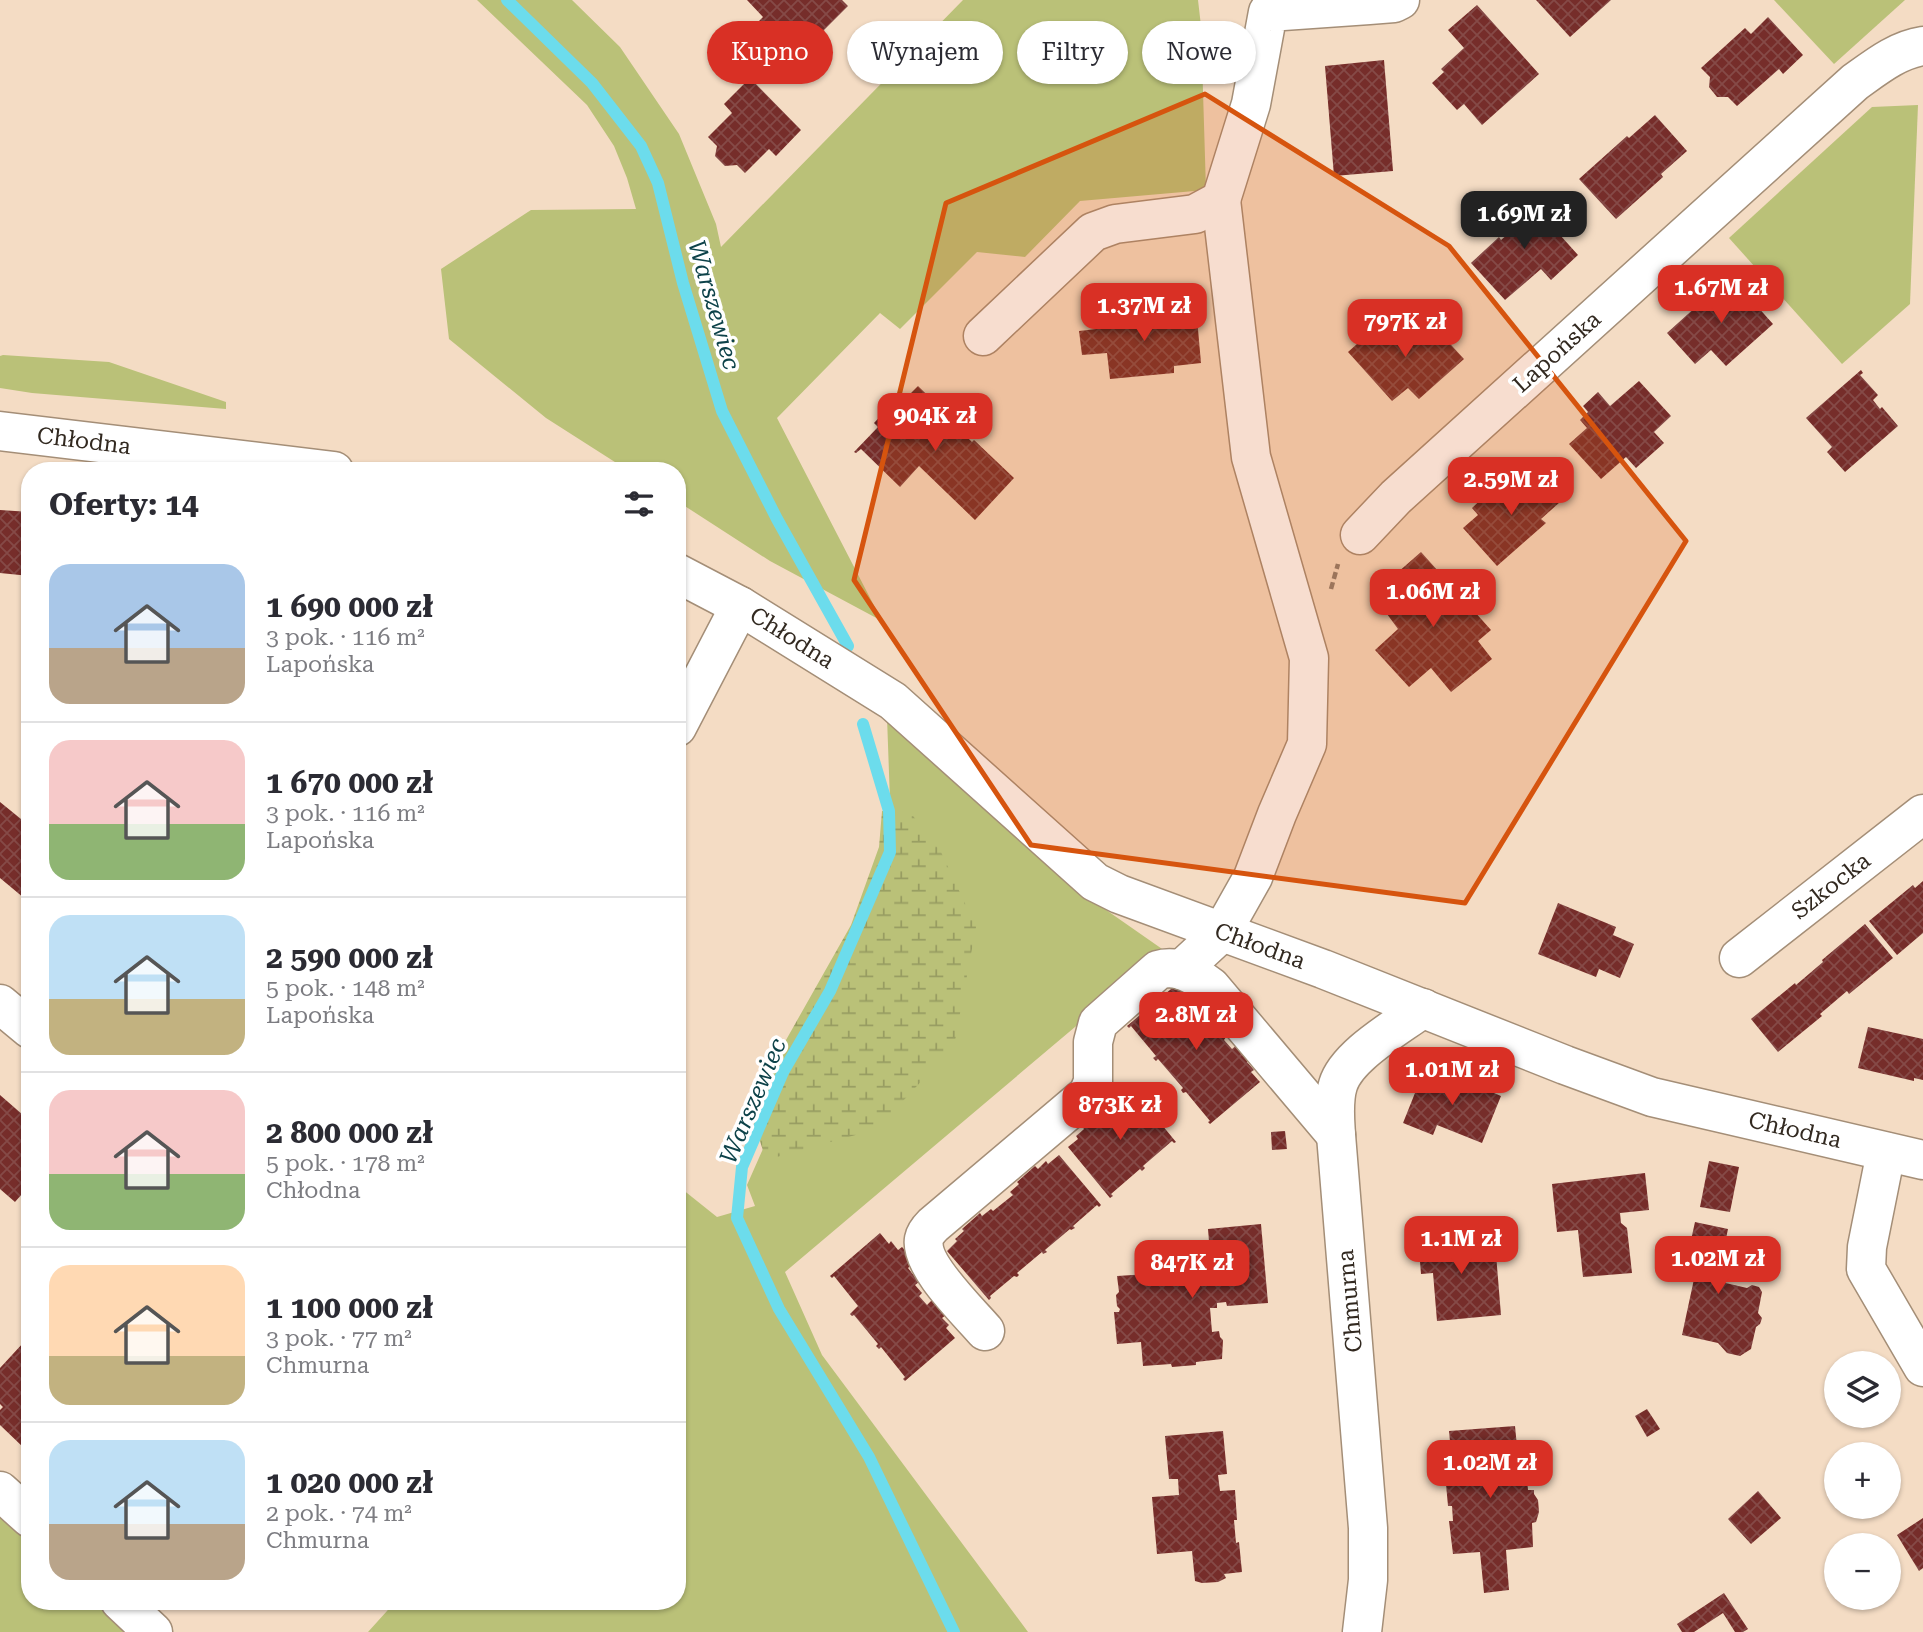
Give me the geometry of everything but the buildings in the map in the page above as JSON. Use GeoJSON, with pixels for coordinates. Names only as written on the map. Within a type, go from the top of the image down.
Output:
{"type":"FeatureCollection","features":[{"type":"Feature","properties":{"kind":"street"},"geometry":{"type":"LineString","coordinates":[[1181,970],[1222,932],[1253,877],[1307,744],[1309,658],[1251,457],[1221,200],[1251,104],[1268,12],[1394,3],[1400,0]]}},
{"type":"Feature","properties":{"kind":"street","name":"Lapońska"},"geometry":{"type":"LineString","coordinates":[[1360,535],[1396,497],[1855,82],[1884,61],[1923,46]]}},
{"type":"Feature","properties":{"kind":"street"},"geometry":{"type":"LineString","coordinates":[[983,336],[1093,232],[1115,224],[1195,214],[1221,200]]}},
{"type":"Feature","properties":{"kind":"street","name":"Chłodna"},"geometry":{"type":"LineString","coordinates":[[0,431],[259,462]]}},
{"type":"Feature","properties":{"kind":"street","name":"Chłodna"},"geometry":{"type":"LineString","coordinates":[[686,578],[740,606],[892,701],[1095,882],[1119,894],[1323,969],[1652,1097],[1923,1160]]}},
{"type":"Feature","properties":{"kind":"street"},"geometry":{"type":"LineString","coordinates":[[686,709],[740,606]]}},
{"type":"Feature","properties":{"kind":"street","name":"Szkocka"},"geometry":{"type":"LineString","coordinates":[[1739,958],[1923,814]]}},
{"type":"Feature","properties":{"kind":"street"},"geometry":{"type":"LineString","coordinates":[[985,1331],[929,1262],[925,1254],[926,1233],[1088,1094],[1093,1082],[1093,1042],[1098,1023],[1158,970],[1181,970],[1211,987],[1336,1135]]}},
{"type":"Feature","properties":{"kind":"street"},"geometry":{"type":"LineString","coordinates":[[0,1004],[21,1022]]}},
{"type":"Feature","properties":{"kind":"street","name":"Chmurna"},"geometry":{"type":"LineString","coordinates":[[1362,1632],[1368,1580],[1368,1528],[1336,1135],[1337,1088],[1347,1068],[1362,1053],[1423,1008]]}},
{"type":"Feature","properties":{"kind":"street"},"geometry":{"type":"LineString","coordinates":[[1886,1152],[1867,1247],[1866,1269],[1923,1367]]}},
{"type":"Feature","properties":{"kind":"street"},"geometry":{"type":"LineString","coordinates":[[0,1491],[21,1510]]}},
{"type":"Feature","properties":{"kind":"street"},"geometry":{"type":"LineString","coordinates":[[130,1610],[153,1632]]}},
{"type":"Feature","properties":{"kind":"highlighted area"},"geometry":{"type":"Polygon","coordinates":[[[1205,94],[1449,246],[1686,541],[1465,903],[1031,845],[854,580],[946,203],[1205,94]]]}},
{"type":"Feature","properties":{"kind":"green space"},"geometry":{"type":"Polygon","coordinates":[[[477,0],[572,0],[620,47],[679,134],[716,224],[721,247],[881,84],[1003,84],[1003,21],[942,21],[963,0],[1198,0],[1200,21],[1142,21],[1142,84],[1203,84],[1206,190],[1080,201],[1025,257],[977,252],[900,329],[880,313],[777,418],[882,621],[770,561],[686,507],[686,462],[615,462],[546,418],[449,339],[441,269],[531,210],[636,209],[614,146],[587,105],[477,0]]]}},
{"type":"Feature","properties":{"kind":"green space"},"geometry":{"type":"Polygon","coordinates":[[[1774,0],[1905,0],[1834,64],[1774,0]]]}},
{"type":"Feature","properties":{"kind":"green space"},"geometry":{"type":"Polygon","coordinates":[[[1918,105],[1910,304],[1842,364],[1729,238],[1872,107],[1918,105]]]}},
{"type":"Feature","properties":{"kind":"green space"},"geometry":{"type":"Polygon","coordinates":[[[0,356],[109,362],[226,402],[226,409],[0,388],[0,356]]]}},
{"type":"Feature","properties":{"kind":"green space"},"geometry":{"type":"Polygon","coordinates":[[[887,717],[1089,898],[1165,951],[785,1272],[822,1355],[1028,1632],[368,1632],[388,1610],[686,1610],[686,1192],[717,1217],[755,1206],[747,1185],[892,857],[887,717]]]}},
{"type":"Feature","properties":{"kind":"green space"},"geometry":{"type":"Polygon","coordinates":[[[882,811],[910,812],[941,852],[976,927],[954,1046],[877,1129],[766,1160],[751,1113],[773,1063],[851,925],[879,847],[882,811]]]}},
{"type":"Feature","properties":{"kind":"green space"},"geometry":{"type":"Polygon","coordinates":[[[0,1514],[21,1533],[21,1610],[106,1610],[130,1632],[0,1632],[0,1514]]]}},
{"type":"Feature","properties":{"kind":"waterway","name":"Warszewiec"},"geometry":{"type":"LineString","coordinates":[[507,0],[592,83],[641,146],[658,183],[683,283],[722,411],[777,519],[848,646]]}},
{"type":"Feature","properties":{"kind":"waterway","name":"Warszewiec"},"geometry":{"type":"LineString","coordinates":[[863,724],[889,811],[890,852],[830,991],[783,1072],[742,1167],[737,1218],[779,1309],[869,1457],[954,1632]]}}]}
